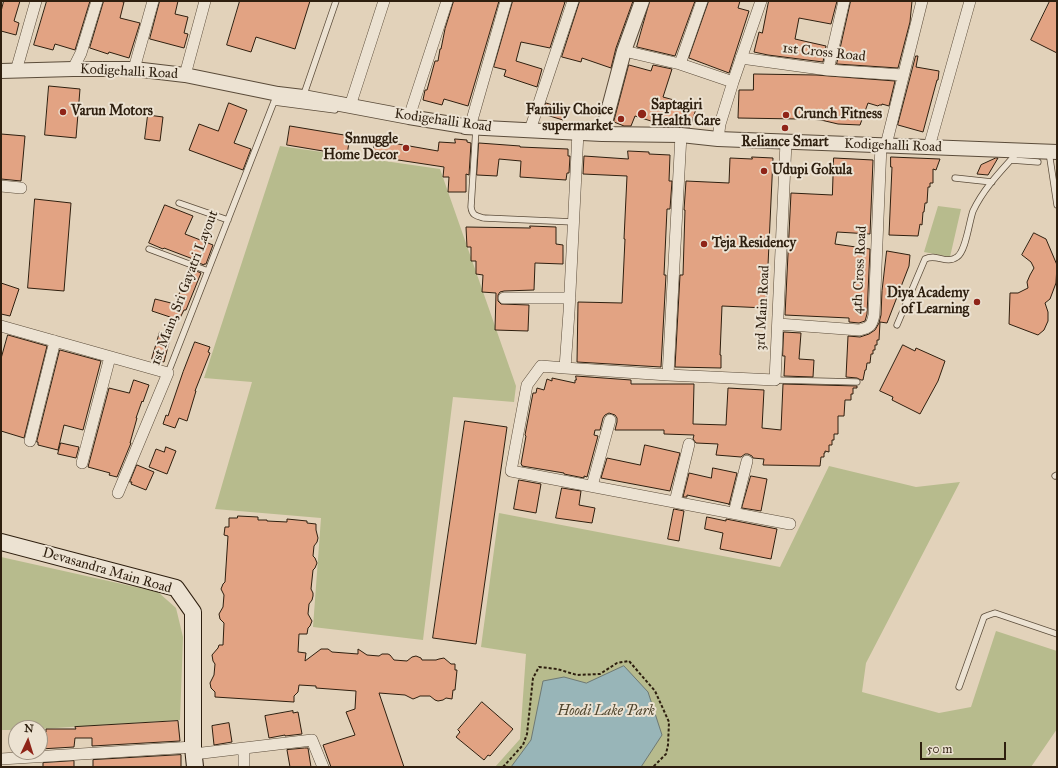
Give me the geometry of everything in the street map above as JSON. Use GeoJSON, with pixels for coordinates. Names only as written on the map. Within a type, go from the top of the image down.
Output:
{"type":"FeatureCollection","features":[{"type":"Feature","properties":{"kind":"main road","name":"Devasandra Main Road"},"geometry":{"type":"LineString","coordinates":[[1,542],[176,588],[193,612],[194,756]]}},
{"type":"Feature","properties":{"kind":"street"},"geometry":{"type":"LineString","coordinates":[[16,70],[36,1]]}},
{"type":"Feature","properties":{"kind":"street"},"geometry":{"type":"LineString","coordinates":[[73,69],[82,53],[97,1]]}},
{"type":"Feature","properties":{"kind":"street"},"geometry":{"type":"LineString","coordinates":[[134,70],[153,1]]}},
{"type":"Feature","properties":{"kind":"street"},"geometry":{"type":"LineString","coordinates":[[185,75],[205,1]]}},
{"type":"Feature","properties":{"kind":"street"},"geometry":{"type":"LineString","coordinates":[[350,106],[384,1]]}},
{"type":"Feature","properties":{"kind":"street"},"geometry":{"type":"LineString","coordinates":[[409,117],[447,1]]}},
{"type":"Feature","properties":{"kind":"street"},"geometry":{"type":"LineString","coordinates":[[473,127],[506,1]]}},
{"type":"Feature","properties":{"kind":"street"},"geometry":{"type":"LineString","coordinates":[[530,130],[572,1]]}},
{"type":"Feature","properties":{"kind":"street"},"geometry":{"type":"LineString","coordinates":[[602,134],[624,51],[642,1]]}},
{"type":"Feature","properties":{"kind":"street"},"geometry":{"type":"LineString","coordinates":[[680,64],[702,1]]}},
{"type":"Feature","properties":{"kind":"street"},"geometry":{"type":"LineString","coordinates":[[718,139],[720,124],[733,82],[761,1]]}},
{"type":"Feature","properties":{"kind":"street"},"geometry":{"type":"LineString","coordinates":[[828,70],[844,1]]}},
{"type":"Feature","properties":{"kind":"street"},"geometry":{"type":"LineString","coordinates":[[883,145],[922,1]]}},
{"type":"Feature","properties":{"kind":"street"},"geometry":{"type":"LineString","coordinates":[[929,147],[970,1]]}},
{"type":"Feature","properties":{"kind":"street"},"geometry":{"type":"LineString","coordinates":[[624,51],[680,64],[733,82]]}},
{"type":"Feature","properties":{"kind":"street","name":"1st Cross Road"},"geometry":{"type":"LineString","coordinates":[[741,58],[828,70],[903,75]]}},
{"type":"Feature","properties":{"kind":"street","name":"Kodigehalli Road"},"geometry":{"type":"LineString","coordinates":[[1,71],[73,69],[134,70],[185,75],[276,98],[303,97],[409,117],[473,127],[602,134],[681,135],[718,139],[929,147],[1015,155],[1053,152]]}},
{"type":"Feature","properties":{"kind":"street"},"geometry":{"type":"LineString","coordinates":[[565,368],[578,132]]}},
{"type":"Feature","properties":{"kind":"street"},"geometry":{"type":"LineString","coordinates":[[668,375],[681,135]]}},
{"type":"Feature","properties":{"kind":"street","name":"3rd Main Road"},"geometry":{"type":"LineString","coordinates":[[775,380],[786,142]]}},
{"type":"Feature","properties":{"kind":"street","name":"4th Cross Road"},"geometry":{"type":"LineString","coordinates":[[778,324],[859,330],[866,329],[872,323],[874,315],[883,145]]}},
{"type":"Feature","properties":{"kind":"street"},"geometry":{"type":"LineString","coordinates":[[1,186],[21,188]]}},
{"type":"Feature","properties":{"kind":"street"},"geometry":{"type":"LineString","coordinates":[[504,298],[570,298]]}},
{"type":"Feature","properties":{"kind":"street"},"geometry":{"type":"LineString","coordinates":[[1,327],[168,373]]}},
{"type":"Feature","properties":{"kind":"street"},"geometry":{"type":"LineString","coordinates":[[30,441],[55,341]]}},
{"type":"Feature","properties":{"kind":"street"},"geometry":{"type":"LineString","coordinates":[[82,463],[110,357]]}},
{"type":"Feature","properties":{"kind":"street"},"geometry":{"type":"LineString","coordinates":[[775,380],[668,375],[541,366],[527,385],[511,471],[790,524]]}},
{"type":"Feature","properties":{"kind":"street","name":"1st Main, Sri Gayatri Layout"},"geometry":{"type":"LineString","coordinates":[[118,493],[168,373]]}},
{"type":"Feature","properties":{"kind":"street"},"geometry":{"type":"LineString","coordinates":[[592,486],[610,420]]}},
{"type":"Feature","properties":{"kind":"street"},"geometry":{"type":"LineString","coordinates":[[675,502],[689,444]]}},
{"type":"Feature","properties":{"kind":"street"},"geometry":{"type":"LineString","coordinates":[[734,513],[747,461]]}},
{"type":"Feature","properties":{"kind":"street"},"geometry":{"type":"LineString","coordinates":[[1,759],[194,756],[244,748],[312,740],[322,767]]}},
{"type":"Feature","properties":{"kind":"street"},"geometry":{"type":"LineString","coordinates":[[244,748],[244,767]]}},
{"type":"Feature","properties":{"kind":"lane"},"geometry":{"type":"LineString","coordinates":[[303,97],[336,1]]}},
{"type":"Feature","properties":{"kind":"lane"},"geometry":{"type":"LineString","coordinates":[[276,98],[473,127],[471,207],[474,216],[484,218],[574,222]]}},
{"type":"Feature","properties":{"kind":"lane","name":"1st Main, Sri Gayatri Layout"},"geometry":{"type":"LineString","coordinates":[[168,373],[276,98]]}},
{"type":"Feature","properties":{"kind":"lane"},"geometry":{"type":"LineString","coordinates":[[1053,152],[1057,205]]}},
{"type":"Feature","properties":{"kind":"lane"},"geometry":{"type":"LineString","coordinates":[[897,325],[925,259],[933,257],[948,261],[959,256],[973,212],[983,193],[1015,155],[1038,162]]}},
{"type":"Feature","properties":{"kind":"lane"},"geometry":{"type":"LineString","coordinates":[[954,178],[992,182]]}},
{"type":"Feature","properties":{"kind":"lane"},"geometry":{"type":"LineString","coordinates":[[179,203],[228,220]]}},
{"type":"Feature","properties":{"kind":"lane"},"geometry":{"type":"LineString","coordinates":[[149,249],[208,271]]}},
{"type":"Feature","properties":{"kind":"lane"},"geometry":{"type":"LineString","coordinates":[[775,380],[857,382]]}},
{"type":"Feature","properties":{"kind":"lane"},"geometry":{"type":"LineString","coordinates":[[959,687],[984,617],[995,613],[1057,634]]}},
{"type":"Feature","properties":{"kind":"path"},"geometry":{"type":"LineString","coordinates":[[503,767],[523,745],[527,734],[533,678],[539,667],[557,669],[577,675],[600,674],[617,663],[629,661],[655,691],[668,722],[668,745],[666,754],[653,767]]}},
{"type":"Feature","properties":{"kind":"green space"},"geometry":{"type":"Polygon","coordinates":[[[280,146],[440,169],[516,386],[514,402],[453,397],[423,640],[313,627],[321,518],[215,509],[252,382],[204,378],[280,146]]]}},
{"type":"Feature","properties":{"kind":"green space"},"geometry":{"type":"Polygon","coordinates":[[[938,206],[961,209],[950,257],[924,252],[938,206]]]}},
{"type":"Feature","properties":{"kind":"green space"},"geometry":{"type":"Polygon","coordinates":[[[829,466],[916,487],[960,482],[866,663],[862,692],[939,713],[971,707],[996,631],[1057,651],[1057,729],[1031,767],[495,767],[520,739],[526,654],[481,647],[499,513],[780,567],[829,466]]]}},
{"type":"Feature","properties":{"kind":"green space"},"geometry":{"type":"Polygon","coordinates":[[[1,557],[158,592],[176,608],[183,637],[180,720],[48,728],[48,720],[8,720],[8,730],[1,730],[1,557]]]}},
{"type":"Feature","properties":{"kind":"water","name":"Hoodi Lake Park"},"geometry":{"type":"Polygon","coordinates":[[[624,666],[648,692],[662,735],[641,767],[511,767],[531,740],[543,681],[564,677],[586,683],[624,666]]]}},
{"type":"Feature","properties":{"kind":"building"},"geometry":{"type":"Polygon","coordinates":[[[4,1],[20,1],[14,21],[19,23],[16,35],[1,31],[1,12],[4,1]]]}},
{"type":"Feature","properties":{"kind":"building"},"geometry":{"type":"Polygon","coordinates":[[[47,1],[90,1],[75,50],[55,44],[53,50],[34,45],[47,1]]]}},
{"type":"Feature","properties":{"kind":"building"},"geometry":{"type":"Polygon","coordinates":[[[104,1],[124,2],[120,18],[140,23],[129,58],[109,52],[108,54],[90,48],[104,1]]]}},
{"type":"Feature","properties":{"kind":"building"},"geometry":{"type":"Polygon","coordinates":[[[160,1],[178,1],[175,14],[188,17],[184,33],[188,34],[184,48],[150,39],[160,1]]]}},
{"type":"Feature","properties":{"kind":"building"},"geometry":{"type":"Polygon","coordinates":[[[240,1],[310,1],[295,49],[256,37],[251,52],[227,45],[240,1]]]}},
{"type":"Feature","properties":{"kind":"building"},"geometry":{"type":"Polygon","coordinates":[[[454,1],[499,1],[468,106],[444,99],[442,105],[423,100],[435,61],[438,61],[445,29],[454,1]]]}},
{"type":"Feature","properties":{"kind":"building"},"geometry":{"type":"Polygon","coordinates":[[[513,1],[565,2],[550,48],[521,42],[516,61],[542,69],[537,87],[504,76],[506,70],[494,67],[513,1]]]}},
{"type":"Feature","properties":{"kind":"building"},"geometry":{"type":"Polygon","coordinates":[[[580,1],[633,1],[616,48],[611,68],[582,58],[581,62],[562,57],[580,1]]]}},
{"type":"Feature","properties":{"kind":"building"},"geometry":{"type":"Polygon","coordinates":[[[650,1],[695,1],[675,56],[637,47],[650,1]]]}},
{"type":"Feature","properties":{"kind":"building"},"geometry":{"type":"Polygon","coordinates":[[[709,1],[740,1],[738,8],[749,11],[729,73],[689,58],[709,1]]]}},
{"type":"Feature","properties":{"kind":"building"},"geometry":{"type":"Polygon","coordinates":[[[769,1],[837,1],[831,24],[799,18],[795,39],[826,46],[823,62],[754,52],[759,32],[762,33],[769,1]]]}},
{"type":"Feature","properties":{"kind":"building"},"geometry":{"type":"Polygon","coordinates":[[[851,1],[912,1],[910,22],[898,68],[837,64],[851,1]]]}},
{"type":"Feature","properties":{"kind":"building"},"geometry":{"type":"Polygon","coordinates":[[[1050,1],[1057,1],[1057,53],[1031,40],[1050,1]]]}},
{"type":"Feature","properties":{"kind":"building"},"geometry":{"type":"Polygon","coordinates":[[[916,56],[918,56],[916,67],[939,71],[938,80],[923,132],[898,125],[916,56]]]}},
{"type":"Feature","properties":{"kind":"building"},"geometry":{"type":"Polygon","coordinates":[[[629,65],[651,71],[653,65],[672,69],[663,97],[681,102],[680,104],[696,109],[690,127],[683,127],[674,124],[673,126],[667,126],[635,116],[631,126],[624,126],[614,122],[629,65]]]}},
{"type":"Feature","properties":{"kind":"building"},"geometry":{"type":"Polygon","coordinates":[[[754,74],[816,75],[895,81],[889,106],[882,104],[878,106],[868,103],[860,125],[838,124],[821,120],[798,118],[738,118],[739,90],[753,90],[754,74]]]}},
{"type":"Feature","properties":{"kind":"building","name":"Varun Motors"},"geometry":{"type":"Polygon","coordinates":[[[49,86],[80,89],[76,138],[45,135],[49,86]]]}},
{"type":"Feature","properties":{"kind":"building"},"geometry":{"type":"Polygon","coordinates":[[[229,103],[247,110],[234,143],[251,149],[243,170],[189,150],[199,124],[218,131],[229,103]]]}},
{"type":"Feature","properties":{"kind":"building"},"geometry":{"type":"Polygon","coordinates":[[[546,103],[566,109],[563,120],[543,114],[546,103]]]}},
{"type":"Feature","properties":{"kind":"building"},"geometry":{"type":"Polygon","coordinates":[[[148,115],[163,117],[160,141],[145,139],[148,115]]]}},
{"type":"Feature","properties":{"kind":"building"},"geometry":{"type":"Polygon","coordinates":[[[290,126],[350,136],[347,155],[287,145],[290,126]]]}},
{"type":"Feature","properties":{"kind":"building"},"geometry":{"type":"Polygon","coordinates":[[[1,134],[25,136],[21,181],[1,179],[1,134]]]}},
{"type":"Feature","properties":{"kind":"building"},"geometry":{"type":"Polygon","coordinates":[[[455,139],[467,140],[467,142],[471,143],[469,175],[466,174],[466,192],[448,192],[449,177],[443,177],[444,167],[372,156],[375,140],[438,151],[439,142],[455,143],[455,139]]]}},
{"type":"Feature","properties":{"kind":"building"},"geometry":{"type":"Polygon","coordinates":[[[479,143],[520,147],[568,149],[568,156],[570,156],[569,173],[567,173],[566,180],[520,177],[521,161],[499,159],[497,176],[477,175],[479,143]]]}},
{"type":"Feature","properties":{"kind":"building"},"geometry":{"type":"Polygon","coordinates":[[[628,151],[670,155],[669,181],[672,181],[670,209],[667,209],[664,275],[666,275],[661,367],[577,362],[578,302],[622,303],[625,239],[627,176],[583,174],[584,156],[628,159],[628,151]]]}},
{"type":"Feature","properties":{"kind":"building"},"geometry":{"type":"Polygon","coordinates":[[[752,157],[773,158],[766,308],[722,306],[720,355],[721,368],[675,367],[680,275],[683,275],[686,181],[729,183],[730,158],[752,159],[752,157]]]}},
{"type":"Feature","properties":{"kind":"building"},"geometry":{"type":"Polygon","coordinates":[[[891,157],[940,159],[936,170],[933,169],[933,183],[930,183],[930,187],[928,187],[927,203],[925,203],[922,225],[920,224],[918,236],[889,235],[892,167],[891,157]]]}},
{"type":"Feature","properties":{"kind":"building"},"geometry":{"type":"Polygon","coordinates":[[[834,158],[873,160],[870,234],[837,232],[835,244],[870,249],[867,314],[865,321],[859,323],[849,322],[849,318],[785,315],[791,193],[832,195],[834,158]]]}},
{"type":"Feature","properties":{"kind":"building"},"geometry":{"type":"Polygon","coordinates":[[[998,158],[988,175],[977,174],[981,165],[998,158]]]}},
{"type":"Feature","properties":{"kind":"building"},"geometry":{"type":"Polygon","coordinates":[[[35,199],[71,203],[64,291],[28,288],[35,199]]]}},
{"type":"Feature","properties":{"kind":"building"},"geometry":{"type":"Polygon","coordinates":[[[165,205],[193,216],[185,234],[213,245],[206,264],[204,265],[192,260],[193,259],[149,243],[165,205]]]}},
{"type":"Feature","properties":{"kind":"building"},"geometry":{"type":"Polygon","coordinates":[[[530,226],[556,227],[556,244],[563,245],[563,264],[535,263],[534,290],[500,292],[498,295],[498,301],[501,304],[529,305],[528,331],[495,330],[496,293],[482,292],[483,275],[476,274],[476,261],[471,261],[471,247],[467,247],[466,227],[530,228],[530,226]]]}},
{"type":"Feature","properties":{"kind":"building"},"geometry":{"type":"Polygon","coordinates":[[[1034,233],[1046,239],[1057,265],[1056,283],[1050,299],[1045,303],[1048,312],[1048,321],[1044,330],[1038,335],[1009,324],[1010,293],[1018,293],[1028,288],[1027,282],[1034,268],[1031,262],[1022,255],[1034,233]]]}},
{"type":"Feature","properties":{"kind":"building"},"geometry":{"type":"Polygon","coordinates":[[[887,251],[910,255],[909,266],[887,323],[880,322],[879,340],[877,340],[877,345],[875,345],[873,354],[871,354],[870,363],[867,363],[863,380],[846,377],[848,336],[860,337],[869,334],[875,330],[879,323],[887,251]]]}},
{"type":"Feature","properties":{"kind":"building"},"geometry":{"type":"Polygon","coordinates":[[[189,268],[201,273],[186,310],[184,310],[179,320],[152,311],[155,299],[175,304],[189,268]]]}},
{"type":"Feature","properties":{"kind":"building"},"geometry":{"type":"Polygon","coordinates":[[[1,283],[19,289],[10,316],[1,314],[1,283]]]}},
{"type":"Feature","properties":{"kind":"building"},"geometry":{"type":"Polygon","coordinates":[[[160,332],[171,335],[164,362],[152,359],[160,332]]]}},
{"type":"Feature","properties":{"kind":"building"},"geometry":{"type":"Polygon","coordinates":[[[784,332],[801,333],[799,359],[814,360],[813,377],[784,376],[784,332]]]}},
{"type":"Feature","properties":{"kind":"building"},"geometry":{"type":"Polygon","coordinates":[[[8,335],[47,346],[24,438],[1,431],[1,359],[8,335]]]}},
{"type":"Feature","properties":{"kind":"building"},"geometry":{"type":"Polygon","coordinates":[[[195,342],[210,347],[208,352],[210,353],[195,391],[187,421],[179,418],[175,428],[163,424],[166,415],[168,416],[195,342]]]}},
{"type":"Feature","properties":{"kind":"building"},"geometry":{"type":"Polygon","coordinates":[[[903,345],[915,351],[916,348],[945,361],[938,381],[920,414],[892,400],[893,397],[880,391],[903,345]]]}},
{"type":"Feature","properties":{"kind":"building"},"geometry":{"type":"Polygon","coordinates":[[[60,350],[101,361],[83,430],[64,425],[58,450],[38,445],[37,442],[60,350]]]}},
{"type":"Feature","properties":{"kind":"building"},"geometry":{"type":"Polygon","coordinates":[[[576,376],[631,380],[631,384],[694,384],[693,424],[726,425],[728,388],[764,390],[762,428],[781,430],[783,384],[857,386],[857,388],[853,388],[851,400],[845,400],[844,416],[838,416],[838,434],[834,434],[832,445],[829,445],[829,452],[825,451],[824,457],[821,457],[820,466],[763,465],[764,459],[753,458],[748,454],[741,457],[716,455],[718,444],[696,443],[693,439],[694,435],[664,434],[664,430],[615,430],[617,418],[615,415],[609,413],[603,418],[600,430],[595,430],[594,435],[598,436],[587,477],[584,476],[584,478],[522,466],[525,435],[533,393],[536,393],[537,388],[544,390],[547,379],[552,381],[552,378],[575,383],[576,376]]]}},
{"type":"Feature","properties":{"kind":"building"},"geometry":{"type":"Polygon","coordinates":[[[134,380],[149,385],[136,418],[131,443],[117,477],[109,475],[110,473],[88,467],[109,388],[129,393],[134,380]]]}},
{"type":"Feature","properties":{"kind":"building"},"geometry":{"type":"Polygon","coordinates":[[[465,421],[507,427],[476,644],[433,638],[465,421]]]}},
{"type":"Feature","properties":{"kind":"building"},"geometry":{"type":"Polygon","coordinates":[[[61,443],[79,447],[76,458],[58,454],[61,443]]]}},
{"type":"Feature","properties":{"kind":"building"},"geometry":{"type":"Polygon","coordinates":[[[645,445],[680,453],[670,491],[601,478],[607,458],[640,465],[645,445]]]}},
{"type":"Feature","properties":{"kind":"building"},"geometry":{"type":"Polygon","coordinates":[[[166,447],[176,451],[167,474],[149,467],[156,449],[164,452],[166,447]]]}},
{"type":"Feature","properties":{"kind":"building"},"geometry":{"type":"Polygon","coordinates":[[[137,465],[154,472],[146,490],[131,484],[132,482],[130,482],[137,465]]]}},
{"type":"Feature","properties":{"kind":"building"},"geometry":{"type":"Polygon","coordinates":[[[713,468],[737,473],[729,505],[687,495],[687,497],[683,497],[689,473],[711,478],[713,468]]]}},
{"type":"Feature","properties":{"kind":"building"},"geometry":{"type":"Polygon","coordinates":[[[751,476],[767,479],[761,511],[742,508],[751,476]]]}},
{"type":"Feature","properties":{"kind":"building"},"geometry":{"type":"Polygon","coordinates":[[[519,480],[541,484],[536,513],[514,509],[519,480]]]}},
{"type":"Feature","properties":{"kind":"building"},"geometry":{"type":"Polygon","coordinates":[[[562,488],[581,491],[579,505],[595,508],[592,523],[556,518],[562,488]]]}},
{"type":"Feature","properties":{"kind":"building"},"geometry":{"type":"Polygon","coordinates":[[[674,509],[684,511],[679,541],[668,539],[674,509]]]}},
{"type":"Feature","properties":{"kind":"building"},"geometry":{"type":"Polygon","coordinates":[[[238,516],[258,517],[258,520],[267,521],[287,522],[287,519],[307,521],[307,523],[316,524],[318,538],[314,546],[313,556],[317,563],[313,570],[311,589],[313,596],[309,604],[308,614],[312,621],[308,628],[307,634],[299,634],[298,652],[306,653],[305,661],[321,649],[328,649],[332,652],[358,654],[358,649],[367,655],[379,656],[382,654],[388,654],[394,660],[407,661],[416,656],[422,660],[436,660],[444,658],[451,664],[455,664],[455,670],[457,670],[455,690],[453,690],[452,699],[446,698],[438,701],[430,696],[420,696],[413,699],[405,695],[379,693],[404,767],[331,767],[323,745],[355,735],[346,712],[355,709],[356,691],[316,688],[316,686],[299,685],[298,692],[294,696],[294,702],[215,697],[215,692],[211,688],[210,683],[214,675],[215,664],[212,655],[219,645],[223,645],[224,623],[220,619],[219,614],[223,607],[224,595],[221,589],[225,582],[228,536],[224,535],[225,527],[229,527],[229,518],[237,518],[238,516]]]}},
{"type":"Feature","properties":{"kind":"building"},"geometry":{"type":"Polygon","coordinates":[[[707,517],[726,521],[726,519],[777,529],[771,559],[720,549],[723,533],[705,529],[707,517]]]}},
{"type":"Feature","properties":{"kind":"building"},"geometry":{"type":"Polygon","coordinates":[[[482,702],[513,729],[490,756],[488,755],[484,760],[456,737],[460,732],[458,730],[482,702]]]}},
{"type":"Feature","properties":{"kind":"building"},"geometry":{"type":"Polygon","coordinates":[[[293,711],[293,713],[298,712],[302,734],[269,738],[265,716],[293,711]]]}},
{"type":"Feature","properties":{"kind":"building"},"geometry":{"type":"Polygon","coordinates":[[[178,721],[180,741],[92,746],[92,738],[75,738],[74,747],[48,749],[48,729],[76,729],[75,727],[178,721]]]}},
{"type":"Feature","properties":{"kind":"building"},"geometry":{"type":"Polygon","coordinates":[[[229,723],[232,742],[214,745],[212,726],[229,723]]]}},
{"type":"Feature","properties":{"kind":"building"},"geometry":{"type":"Polygon","coordinates":[[[308,748],[311,767],[290,767],[287,750],[308,748]]]}},
{"type":"Feature","properties":{"kind":"building"},"geometry":{"type":"Polygon","coordinates":[[[181,755],[181,767],[93,767],[93,760],[181,755]]]}},
{"type":"Feature","properties":{"kind":"building"},"geometry":{"type":"Polygon","coordinates":[[[74,761],[74,767],[43,767],[43,763],[74,761]]]}},
{"type":"Feature","properties":{"kind":"place","name":"Varun Motors"},"geometry":{"type":"Point","coordinates":[63,112]}},
{"type":"Feature","properties":{"kind":"place","name":"Saptagiri Health Care"},"geometry":{"type":"Point","coordinates":[642,114]}},
{"type":"Feature","properties":{"kind":"place","name":"Crunch Fitness"},"geometry":{"type":"Point","coordinates":[786,115]}},
{"type":"Feature","properties":{"kind":"place","name":"Familiy Choice supermarket"},"geometry":{"type":"Point","coordinates":[621,119]}},
{"type":"Feature","properties":{"kind":"place","name":"Reliance Smart"},"geometry":{"type":"Point","coordinates":[785,128]}},
{"type":"Feature","properties":{"kind":"place","name":"Snnuggle Home Decor"},"geometry":{"type":"Point","coordinates":[406,148]}},
{"type":"Feature","properties":{"kind":"place","name":"Udupi Gokula"},"geometry":{"type":"Point","coordinates":[764,171]}},
{"type":"Feature","properties":{"kind":"place","name":"Teja Residency"},"geometry":{"type":"Point","coordinates":[704,244]}},
{"type":"Feature","properties":{"kind":"place","name":"Diya Academy of Learning"},"geometry":{"type":"Point","coordinates":[977,302]}}]}
